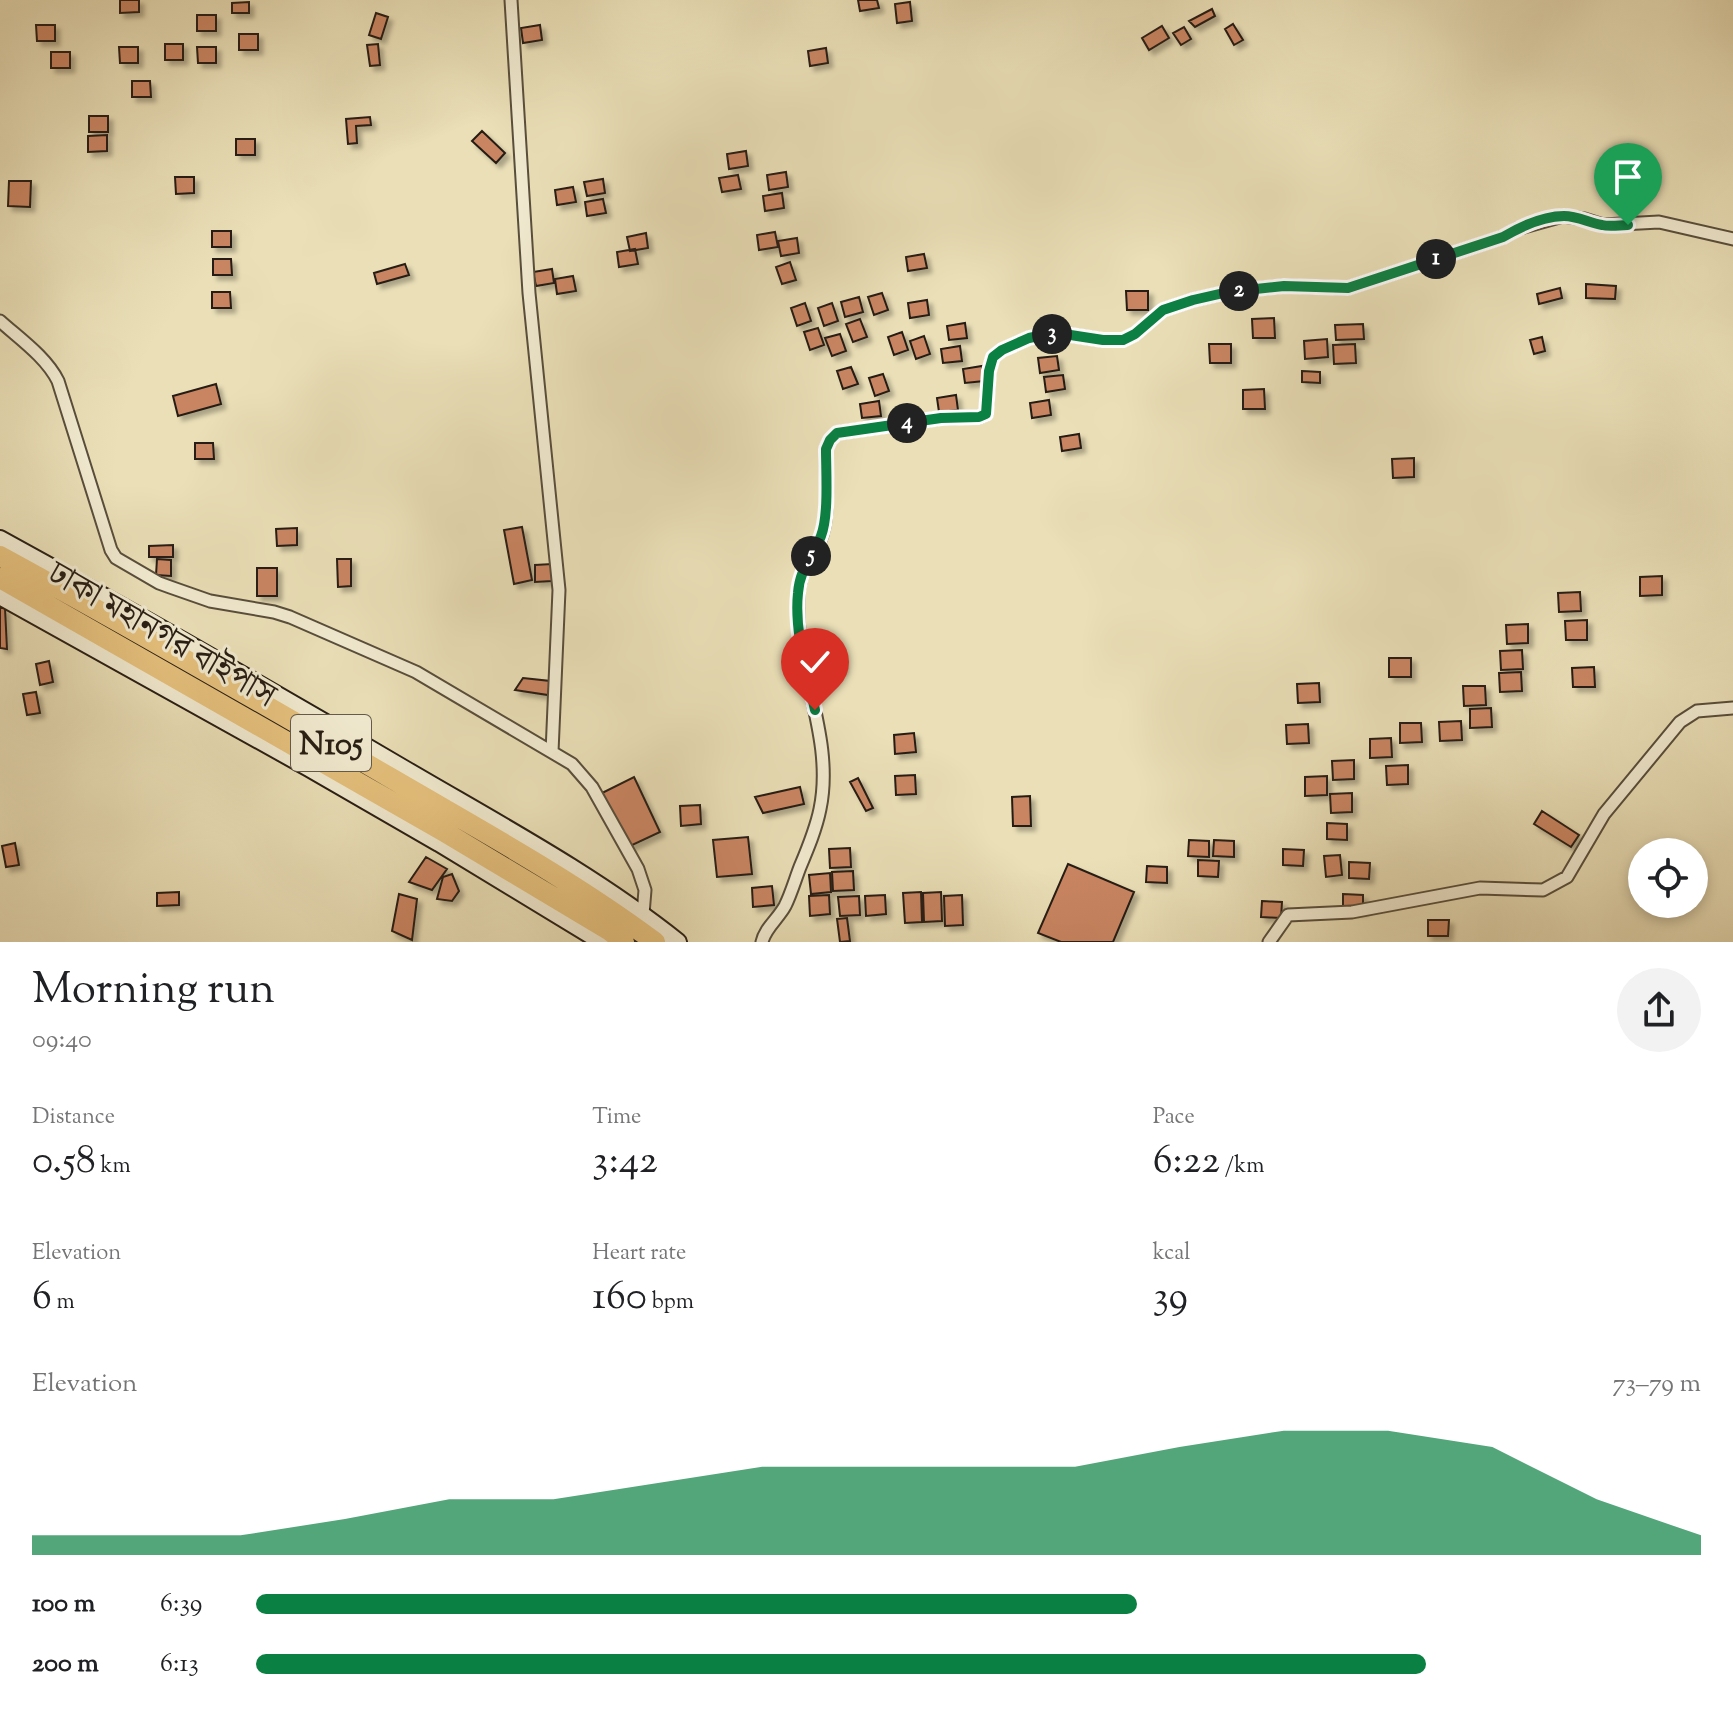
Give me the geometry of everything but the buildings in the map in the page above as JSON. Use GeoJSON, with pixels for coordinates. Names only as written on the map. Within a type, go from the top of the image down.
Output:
{"type":"FeatureCollection","features":[{"type":"Feature","properties":{"kind":"highway","name":"N105"},"geometry":{"type":"LineString","coordinates":[[0,556],[130,626],[447,811],[622,918],[655,942]]}},
{"type":"Feature","properties":{"kind":"highway","name":"ঢাকা মহানগর বাইপাস"},"geometry":{"type":"LineString","coordinates":[[0,578],[443,831],[624,942]]}},
{"type":"Feature","properties":{"kind":"main road"},"geometry":{"type":"LineString","coordinates":[[0,539],[140,616],[566,864],[643,914],[678,942]]}},
{"type":"Feature","properties":{"kind":"main road"},"geometry":{"type":"LineString","coordinates":[[0,596],[374,806],[602,942]]}},
{"type":"Feature","properties":{"kind":"street"},"geometry":{"type":"LineString","coordinates":[[511,0],[530,304],[559,590],[552,752]]}},
{"type":"Feature","properties":{"kind":"street"},"geometry":{"type":"LineString","coordinates":[[762,942],[762,937],[789,897],[817,821],[823,792],[824,772],[802,649],[798,595],[805,564],[822,534],[826,449],[837,433],[986,414],[993,357],[1029,338],[1064,334],[1123,340],[1163,310],[1193,300],[1228,292],[1284,286],[1348,288],[1503,237],[1539,221],[1563,216],[1603,225],[1659,222],[1733,239]]}},
{"type":"Feature","properties":{"kind":"street"},"geometry":{"type":"LineString","coordinates":[[0,321],[37,354],[58,381],[116,558],[159,583],[210,601],[290,617],[416,672],[572,764],[592,787],[642,879],[645,890],[643,914]]}},
{"type":"Feature","properties":{"kind":"street"},"geometry":{"type":"LineString","coordinates":[[1269,942],[1288,915],[1352,912],[1480,888],[1543,890],[1567,877],[1604,814],[1680,722],[1697,711],[1733,708]]}},
{"type":"Feature","properties":{"kind":"route"},"geometry":{"type":"LineString","coordinates":[[815,710],[802,649],[798,595],[805,564],[822,534],[826,449],[837,433],[986,414],[993,357],[1029,338],[1064,334],[1123,340],[1163,310],[1193,300],[1228,292],[1284,286],[1348,288],[1503,237],[1539,221],[1563,216],[1603,225],[1628,225]]}}]}
